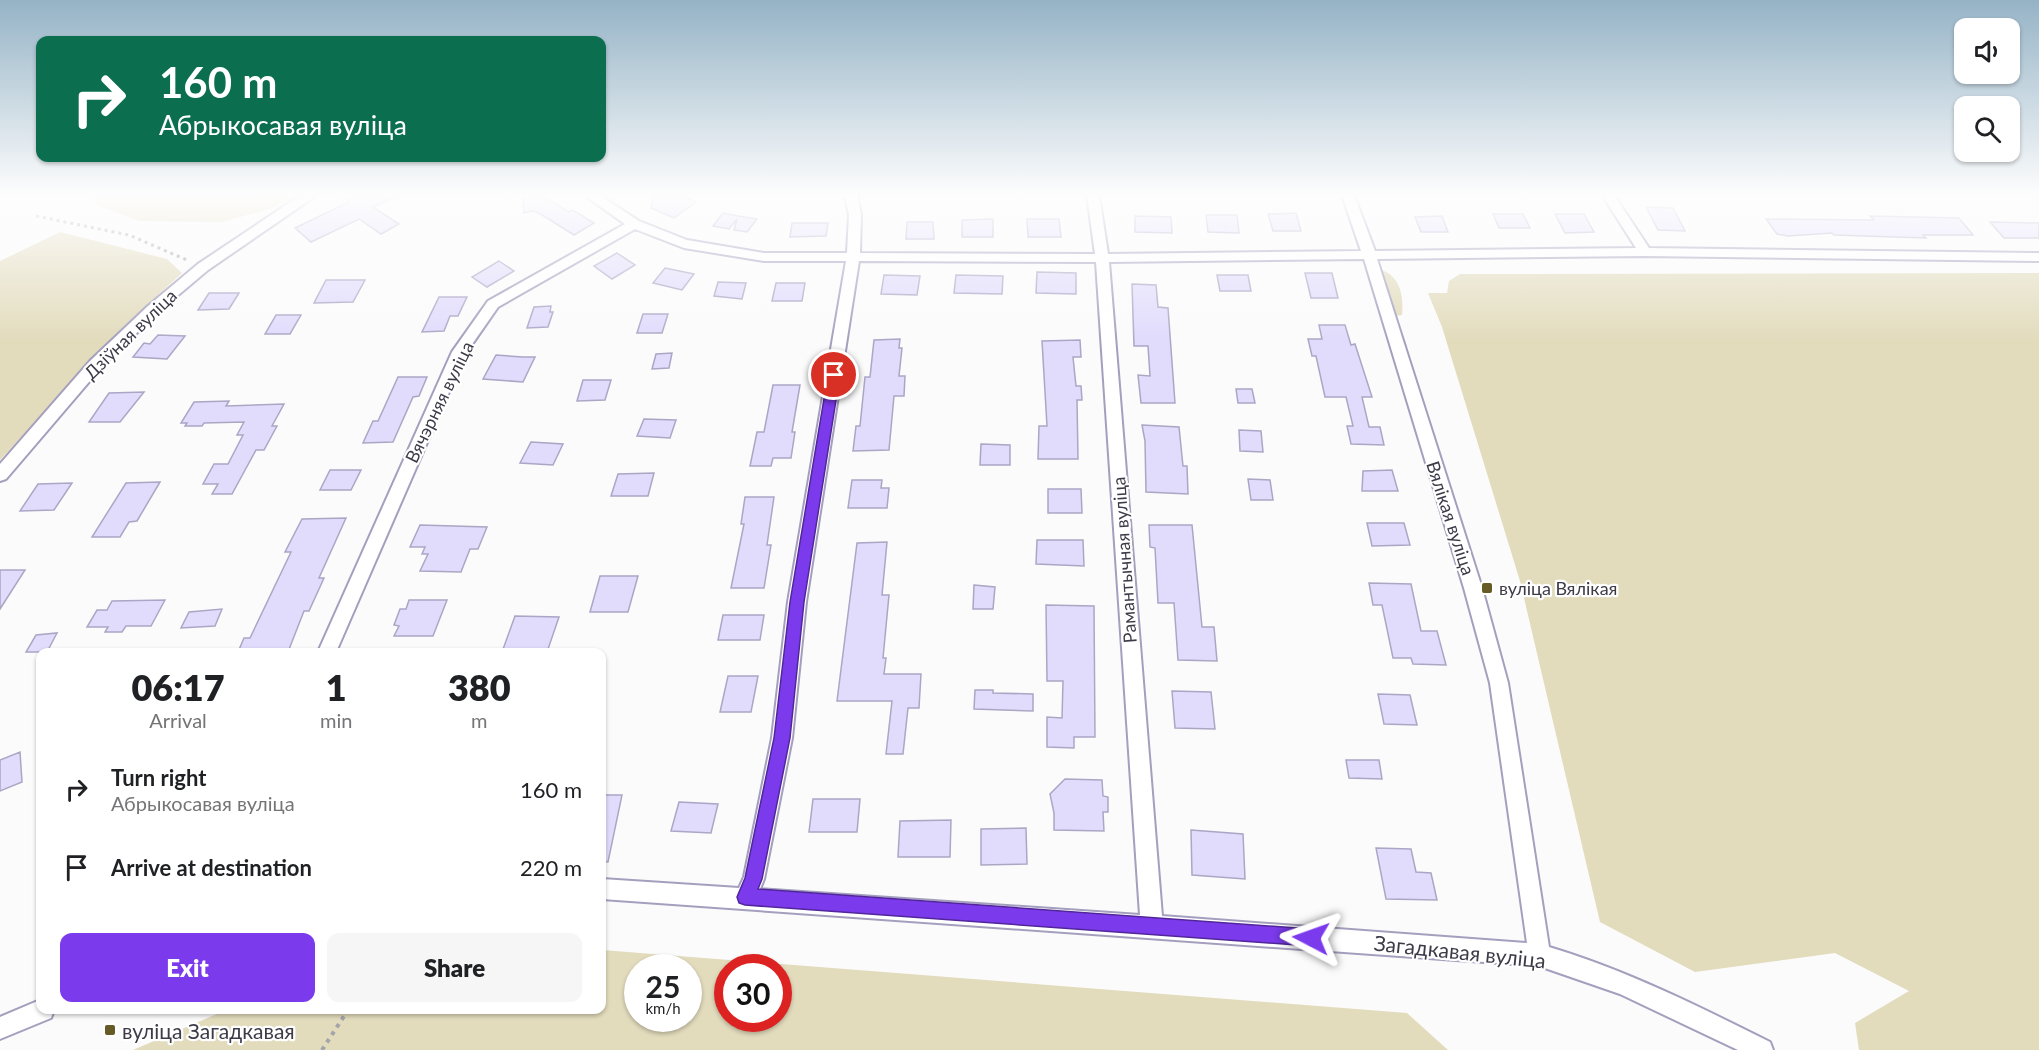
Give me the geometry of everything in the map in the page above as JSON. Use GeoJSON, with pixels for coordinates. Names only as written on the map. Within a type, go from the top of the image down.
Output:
{"type":"FeatureCollection","features":[{"type":"Feature","properties":{"kind":"street","name":"Дзіўная вуліца"},"geometry":{"type":"LineString","coordinates":[[0,475],[94,365],[153,309],[203,267],[236,244]]}},
{"type":"Feature","properties":{"kind":"street","name":"Вячэрняя вуліца"},"geometry":{"type":"LineString","coordinates":[[329,648],[454,362],[466,342],[493,304],[599,244]]}},
{"type":"Feature","properties":{"kind":"street"},"geometry":{"type":"LineString","coordinates":[[684,244],[752,255],[853,259],[1645,252],[2039,257]]}},
{"type":"Feature","properties":{"kind":"street"},"geometry":{"type":"LineString","coordinates":[[745,897],[754,879],[782,738],[797,602],[854,244]]}},
{"type":"Feature","properties":{"kind":"street","name":"Рамантычная вуліца"},"geometry":{"type":"LineString","coordinates":[[1100,244],[1149,905],[1153,926]]}},
{"type":"Feature","properties":{"kind":"street","name":"Вялікая вуліца"},"geometry":{"type":"LineString","coordinates":[[1364,244],[1473,588],[1499,683],[1539,955]]}},
{"type":"Feature","properties":{"kind":"street"},"geometry":{"type":"LineString","coordinates":[[1640,244],[1645,252]]}},
{"type":"Feature","properties":{"kind":"street","name":"Загадкавая вуліца"},"geometry":{"type":"LineString","coordinates":[[606,889],[745,897],[1539,955],[1581,966],[1636,988],[1762,1050]]}},
{"type":"Feature","properties":{"kind":"street"},"geometry":{"type":"LineString","coordinates":[[0,1028],[36,1013]]}},
{"type":"Feature","properties":{"kind":"path"},"geometry":{"type":"LineString","coordinates":[[150,244],[203,267]]}},
{"type":"Feature","properties":{"kind":"path"},"geometry":{"type":"LineString","coordinates":[[322,1050],[345,1014]]}},
{"type":"Feature","properties":{"kind":"shaded area"},"geometry":{"type":"Polygon","coordinates":[[[35,244],[108,244],[167,259],[182,273],[123,327],[0,460],[0,261],[35,244]]]}},
{"type":"Feature","properties":{"kind":"shaded area"},"geometry":{"type":"Polygon","coordinates":[[[1378,269],[1396,280],[1401,293],[1402,315],[1389,317],[1378,269]]]}},
{"type":"Feature","properties":{"kind":"shaded area"},"geometry":{"type":"Polygon","coordinates":[[[2039,273],[2039,1050],[1859,1050],[1855,1023],[1909,991],[1835,953],[1695,972],[1600,922],[1520,581],[1442,327],[1428,293],[1447,293],[1449,281],[1460,274],[2039,273]]]}},
{"type":"Feature","properties":{"kind":"shaded area"},"geometry":{"type":"Polygon","coordinates":[[[606,950],[653,954],[624,954],[624,1032],[702,1032],[702,958],[714,959],[714,1032],[792,1032],[792,965],[1407,1013],[1448,1050],[133,1050],[217,1014],[606,1014],[606,950]]]}},
{"type":"Feature","properties":{"kind":"building"},"geometry":{"type":"Polygon","coordinates":[[[617,253],[635,265],[612,279],[594,266],[617,253]]]}},
{"type":"Feature","properties":{"kind":"building"},"geometry":{"type":"Polygon","coordinates":[[[499,261],[514,271],[487,287],[472,277],[499,261]]]}},
{"type":"Feature","properties":{"kind":"building"},"geometry":{"type":"Polygon","coordinates":[[[665,268],[694,274],[682,290],[653,283],[665,268]]]}},
{"type":"Feature","properties":{"kind":"building"},"geometry":{"type":"Polygon","coordinates":[[[1037,272],[1076,273],[1076,294],[1036,293],[1037,272]]]}},
{"type":"Feature","properties":{"kind":"building"},"geometry":{"type":"Polygon","coordinates":[[[1305,273],[1332,273],[1338,298],[1311,298],[1305,273]]]}},
{"type":"Feature","properties":{"kind":"building"},"geometry":{"type":"Polygon","coordinates":[[[884,275],[920,276],[917,295],[881,294],[884,275]]]}},
{"type":"Feature","properties":{"kind":"building"},"geometry":{"type":"Polygon","coordinates":[[[956,275],[1003,276],[1002,294],[954,293],[956,275]]]}},
{"type":"Feature","properties":{"kind":"building"},"geometry":{"type":"Polygon","coordinates":[[[1217,275],[1248,275],[1251,291],[1220,291],[1217,275]]]}},
{"type":"Feature","properties":{"kind":"building"},"geometry":{"type":"Polygon","coordinates":[[[326,280],[365,280],[353,302],[314,303],[326,280]]]}},
{"type":"Feature","properties":{"kind":"building"},"geometry":{"type":"Polygon","coordinates":[[[718,282],[746,283],[742,299],[714,296],[718,282]]]}},
{"type":"Feature","properties":{"kind":"building"},"geometry":{"type":"Polygon","coordinates":[[[776,283],[805,283],[802,301],[772,301],[776,283]]]}},
{"type":"Feature","properties":{"kind":"building"},"geometry":{"type":"Polygon","coordinates":[[[1132,284],[1156,285],[1158,307],[1168,308],[1175,403],[1141,403],[1138,375],[1150,376],[1148,346],[1134,346],[1132,284]]]}},
{"type":"Feature","properties":{"kind":"building"},"geometry":{"type":"Polygon","coordinates":[[[209,293],[239,293],[229,309],[198,310],[209,293]]]}},
{"type":"Feature","properties":{"kind":"building"},"geometry":{"type":"Polygon","coordinates":[[[439,297],[467,297],[458,316],[450,316],[444,331],[422,332],[439,297]]]}},
{"type":"Feature","properties":{"kind":"building"},"geometry":{"type":"Polygon","coordinates":[[[551,306],[550,312],[553,312],[548,327],[527,328],[534,307],[551,306]]]}},
{"type":"Feature","properties":{"kind":"building"},"geometry":{"type":"Polygon","coordinates":[[[643,314],[668,314],[662,333],[637,333],[643,314]]]}},
{"type":"Feature","properties":{"kind":"building"},"geometry":{"type":"Polygon","coordinates":[[[276,315],[301,315],[290,334],[265,334],[276,315]]]}},
{"type":"Feature","properties":{"kind":"building"},"geometry":{"type":"Polygon","coordinates":[[[1319,325],[1345,325],[1351,345],[1355,344],[1372,397],[1362,397],[1369,427],[1380,427],[1384,445],[1351,444],[1347,426],[1353,426],[1346,397],[1325,397],[1316,356],[1312,356],[1308,339],[1322,339],[1319,325]]]}},
{"type":"Feature","properties":{"kind":"building"},"geometry":{"type":"Polygon","coordinates":[[[158,335],[185,336],[167,359],[133,357],[144,343],[150,344],[158,335]]]}},
{"type":"Feature","properties":{"kind":"building"},"geometry":{"type":"Polygon","coordinates":[[[900,339],[899,348],[902,348],[899,376],[905,376],[904,396],[894,396],[889,450],[853,451],[856,426],[860,426],[865,377],[870,377],[874,340],[900,339]]]}},
{"type":"Feature","properties":{"kind":"building"},"geometry":{"type":"Polygon","coordinates":[[[1080,340],[1081,357],[1073,357],[1076,386],[1081,386],[1082,400],[1077,400],[1078,459],[1038,459],[1039,426],[1047,426],[1042,341],[1080,340]]]}},
{"type":"Feature","properties":{"kind":"building"},"geometry":{"type":"Polygon","coordinates":[[[672,353],[669,368],[652,369],[656,354],[672,353]]]}},
{"type":"Feature","properties":{"kind":"building"},"geometry":{"type":"Polygon","coordinates":[[[496,355],[535,357],[523,382],[483,379],[496,355]]]}},
{"type":"Feature","properties":{"kind":"building"},"geometry":{"type":"Polygon","coordinates":[[[398,377],[427,377],[419,396],[413,397],[393,442],[363,443],[373,421],[378,421],[398,377]]]}},
{"type":"Feature","properties":{"kind":"building"},"geometry":{"type":"Polygon","coordinates":[[[583,380],[611,380],[605,400],[577,401],[583,380]]]}},
{"type":"Feature","properties":{"kind":"building"},"geometry":{"type":"Polygon","coordinates":[[[773,385],[800,385],[792,432],[795,432],[791,458],[773,458],[771,466],[750,466],[757,432],[764,432],[773,385]]]}},
{"type":"Feature","properties":{"kind":"building"},"geometry":{"type":"Polygon","coordinates":[[[1236,389],[1252,389],[1255,403],[1238,403],[1236,389]]]}},
{"type":"Feature","properties":{"kind":"building"},"geometry":{"type":"Polygon","coordinates":[[[144,392],[120,422],[89,422],[109,393],[144,392]]]}},
{"type":"Feature","properties":{"kind":"building"},"geometry":{"type":"Polygon","coordinates":[[[229,401],[226,406],[284,404],[272,426],[277,426],[264,450],[256,450],[232,494],[212,494],[218,484],[203,484],[214,464],[228,464],[243,435],[237,435],[244,422],[204,423],[202,426],[185,426],[187,423],[181,423],[194,402],[229,401]]]}},
{"type":"Feature","properties":{"kind":"building"},"geometry":{"type":"Polygon","coordinates":[[[644,419],[676,420],[670,438],[637,436],[644,419]]]}},
{"type":"Feature","properties":{"kind":"building"},"geometry":{"type":"Polygon","coordinates":[[[1142,425],[1179,427],[1183,466],[1187,466],[1188,494],[1146,492],[1145,441],[1142,425]]]}},
{"type":"Feature","properties":{"kind":"building"},"geometry":{"type":"Polygon","coordinates":[[[1239,430],[1261,431],[1263,452],[1240,451],[1239,430]]]}},
{"type":"Feature","properties":{"kind":"building"},"geometry":{"type":"Polygon","coordinates":[[[531,442],[563,444],[553,465],[520,463],[531,442]]]}},
{"type":"Feature","properties":{"kind":"building"},"geometry":{"type":"Polygon","coordinates":[[[981,444],[1010,445],[1010,465],[980,465],[981,444]]]}},
{"type":"Feature","properties":{"kind":"building"},"geometry":{"type":"Polygon","coordinates":[[[330,470],[361,470],[351,490],[320,490],[330,470]]]}},
{"type":"Feature","properties":{"kind":"building"},"geometry":{"type":"Polygon","coordinates":[[[1392,470],[1398,491],[1362,491],[1363,471],[1392,470]]]}},
{"type":"Feature","properties":{"kind":"building"},"geometry":{"type":"Polygon","coordinates":[[[654,473],[648,496],[611,496],[618,474],[654,473]]]}},
{"type":"Feature","properties":{"kind":"building"},"geometry":{"type":"Polygon","coordinates":[[[1248,479],[1270,480],[1273,500],[1251,500],[1248,479]]]}},
{"type":"Feature","properties":{"kind":"building"},"geometry":{"type":"Polygon","coordinates":[[[852,480],[882,480],[881,488],[889,488],[887,508],[848,508],[852,480]]]}},
{"type":"Feature","properties":{"kind":"building"},"geometry":{"type":"Polygon","coordinates":[[[160,482],[137,521],[129,522],[120,537],[92,537],[126,483],[160,482]]]}},
{"type":"Feature","properties":{"kind":"building"},"geometry":{"type":"Polygon","coordinates":[[[72,483],[54,510],[20,511],[38,484],[72,483]]]}},
{"type":"Feature","properties":{"kind":"building"},"geometry":{"type":"Polygon","coordinates":[[[1048,489],[1081,489],[1082,513],[1048,513],[1048,489]]]}},
{"type":"Feature","properties":{"kind":"building"},"geometry":{"type":"Polygon","coordinates":[[[745,497],[774,497],[767,545],[771,545],[764,588],[731,588],[744,524],[741,524],[745,497]]]}},
{"type":"Feature","properties":{"kind":"building"},"geometry":{"type":"Polygon","coordinates":[[[346,518],[319,578],[324,578],[309,611],[304,611],[290,648],[240,648],[244,638],[250,638],[291,552],[285,552],[302,519],[346,518]]]}},
{"type":"Feature","properties":{"kind":"building"},"geometry":{"type":"Polygon","coordinates":[[[1367,523],[1404,523],[1410,545],[1372,546],[1367,523]]]}},
{"type":"Feature","properties":{"kind":"building"},"geometry":{"type":"Polygon","coordinates":[[[420,525],[487,527],[478,549],[470,549],[461,572],[420,571],[428,554],[422,554],[425,547],[410,547],[420,525]]]}},
{"type":"Feature","properties":{"kind":"building"},"geometry":{"type":"Polygon","coordinates":[[[1149,525],[1192,525],[1202,627],[1214,627],[1217,661],[1178,660],[1174,603],[1158,603],[1155,548],[1150,547],[1149,525]]]}},
{"type":"Feature","properties":{"kind":"building"},"geometry":{"type":"Polygon","coordinates":[[[1037,540],[1083,540],[1084,566],[1036,564],[1037,540]]]}},
{"type":"Feature","properties":{"kind":"building"},"geometry":{"type":"Polygon","coordinates":[[[887,542],[882,595],[889,595],[883,658],[886,658],[884,674],[921,674],[919,708],[908,708],[903,754],[886,754],[892,701],[837,701],[857,543],[887,542]]]}},
{"type":"Feature","properties":{"kind":"building"},"geometry":{"type":"Polygon","coordinates":[[[0,570],[25,570],[0,609],[0,570]]]}},
{"type":"Feature","properties":{"kind":"building"},"geometry":{"type":"Polygon","coordinates":[[[600,576],[638,576],[628,612],[590,612],[600,576]]]}},
{"type":"Feature","properties":{"kind":"building"},"geometry":{"type":"Polygon","coordinates":[[[1369,583],[1411,584],[1421,631],[1437,631],[1446,665],[1413,664],[1411,658],[1393,658],[1382,605],[1373,605],[1369,583]]]}},
{"type":"Feature","properties":{"kind":"building"},"geometry":{"type":"Polygon","coordinates":[[[974,585],[995,587],[993,609],[973,609],[974,585]]]}},
{"type":"Feature","properties":{"kind":"building"},"geometry":{"type":"Polygon","coordinates":[[[165,600],[151,626],[126,626],[122,632],[105,632],[108,627],[87,627],[97,610],[107,610],[112,601],[165,600]]]}},
{"type":"Feature","properties":{"kind":"building"},"geometry":{"type":"Polygon","coordinates":[[[409,600],[447,600],[433,636],[394,636],[399,626],[394,625],[400,609],[406,609],[409,600]]]}},
{"type":"Feature","properties":{"kind":"building"},"geometry":{"type":"Polygon","coordinates":[[[1046,605],[1094,606],[1095,737],[1074,737],[1074,748],[1047,747],[1047,717],[1062,718],[1063,681],[1047,681],[1046,605]]]}},
{"type":"Feature","properties":{"kind":"building"},"geometry":{"type":"Polygon","coordinates":[[[222,609],[215,626],[181,628],[189,612],[222,609]]]}},
{"type":"Feature","properties":{"kind":"building"},"geometry":{"type":"Polygon","coordinates":[[[723,615],[764,615],[760,640],[718,640],[723,615]]]}},
{"type":"Feature","properties":{"kind":"building"},"geometry":{"type":"Polygon","coordinates":[[[515,616],[559,617],[548,648],[503,648],[515,616]]]}},
{"type":"Feature","properties":{"kind":"building"},"geometry":{"type":"Polygon","coordinates":[[[57,633],[49,648],[36,648],[36,652],[26,652],[36,635],[57,633]]]}},
{"type":"Feature","properties":{"kind":"building"},"geometry":{"type":"Polygon","coordinates":[[[728,676],[758,676],[751,712],[720,712],[728,676]]]}},
{"type":"Feature","properties":{"kind":"building"},"geometry":{"type":"Polygon","coordinates":[[[975,690],[1033,694],[1033,711],[974,709],[975,690]]]}},
{"type":"Feature","properties":{"kind":"building"},"geometry":{"type":"Polygon","coordinates":[[[1172,691],[1211,692],[1215,729],[1175,728],[1172,691]]]}},
{"type":"Feature","properties":{"kind":"building"},"geometry":{"type":"Polygon","coordinates":[[[1378,694],[1410,695],[1417,725],[1384,724],[1378,694]]]}},
{"type":"Feature","properties":{"kind":"building"},"geometry":{"type":"Polygon","coordinates":[[[20,752],[22,782],[0,791],[0,760],[20,752]]]}},
{"type":"Feature","properties":{"kind":"building"},"geometry":{"type":"Polygon","coordinates":[[[1346,760],[1379,760],[1382,779],[1349,778],[1346,760]]]}},
{"type":"Feature","properties":{"kind":"building"},"geometry":{"type":"Polygon","coordinates":[[[1065,779],[1102,780],[1103,796],[1108,797],[1108,812],[1103,812],[1104,831],[1054,830],[1054,813],[1050,794],[1065,779]]]}},
{"type":"Feature","properties":{"kind":"building"},"geometry":{"type":"Polygon","coordinates":[[[606,795],[622,795],[608,862],[606,862],[606,795]]]}},
{"type":"Feature","properties":{"kind":"building"},"geometry":{"type":"Polygon","coordinates":[[[813,799],[860,799],[857,832],[809,832],[813,799]]]}},
{"type":"Feature","properties":{"kind":"building"},"geometry":{"type":"Polygon","coordinates":[[[679,802],[718,804],[711,833],[671,831],[679,802]]]}},
{"type":"Feature","properties":{"kind":"building"},"geometry":{"type":"Polygon","coordinates":[[[951,820],[950,857],[898,857],[900,821],[951,820]]]}},
{"type":"Feature","properties":{"kind":"building"},"geometry":{"type":"Polygon","coordinates":[[[1026,828],[1027,864],[981,865],[981,829],[1026,828]]]}},
{"type":"Feature","properties":{"kind":"building"},"geometry":{"type":"Polygon","coordinates":[[[1191,830],[1243,834],[1245,879],[1192,875],[1191,830]]]}},
{"type":"Feature","properties":{"kind":"building"},"geometry":{"type":"Polygon","coordinates":[[[1376,848],[1411,849],[1416,872],[1431,873],[1437,900],[1386,899],[1376,848]]]}},
{"type":"Feature","properties":{"kind":"place","name":"вуліца Вялікая"},"geometry":{"type":"Point","coordinates":[1487,588]}},
{"type":"Feature","properties":{"kind":"place","name":"вуліца Загадкавая"},"geometry":{"type":"Point","coordinates":[110,1030]}},
{"type":"Feature","properties":{"kind":"route"},"geometry":{"type":"LineString","coordinates":[[834,375],[797,602],[782,738],[754,879],[745,897],[1311,938]]}}]}
